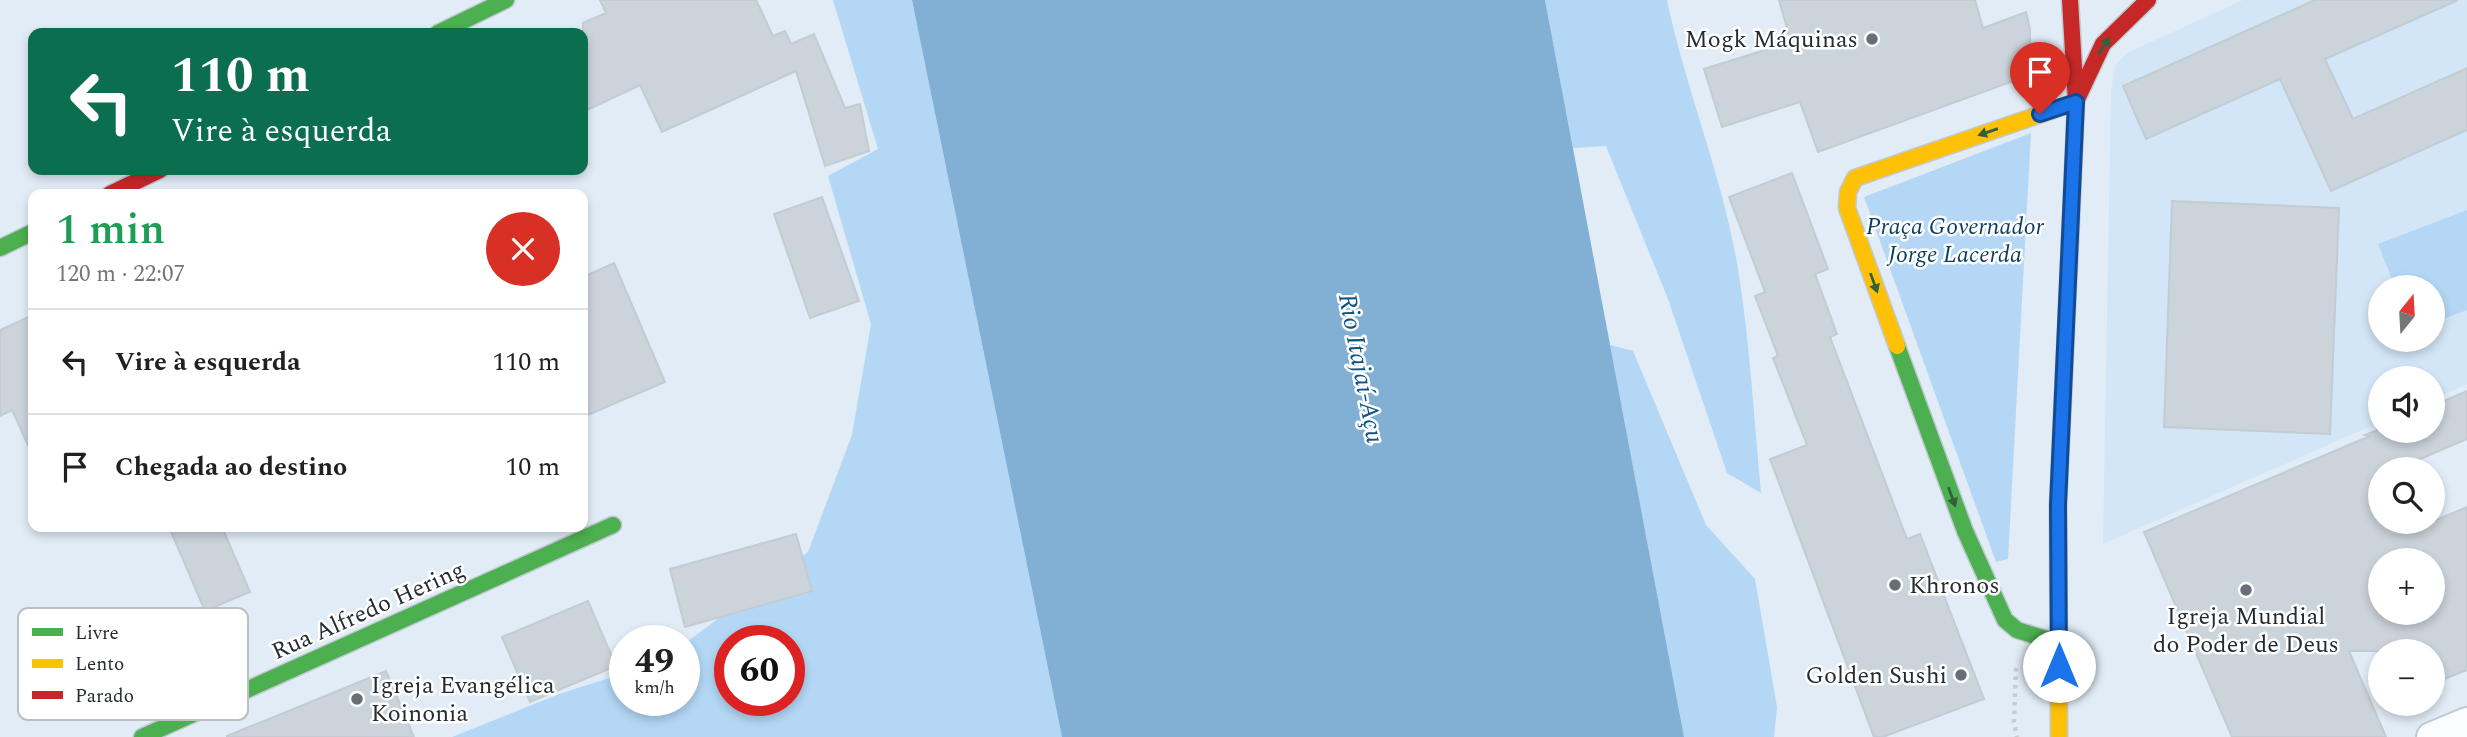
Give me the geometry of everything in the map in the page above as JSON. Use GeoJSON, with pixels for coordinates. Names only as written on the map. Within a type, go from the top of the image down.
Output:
{"type":"FeatureCollection","features":[{"type":"Feature","properties":{"kind":"street"},"geometry":{"type":"LineString","coordinates":[[448,28],[506,0]]}},
{"type":"Feature","properties":{"kind":"street"},"geometry":{"type":"LineString","coordinates":[[2059,737],[2058,505],[2076,102],[2070,0]]}},
{"type":"Feature","properties":{"kind":"street"},"geometry":{"type":"LineString","coordinates":[[2059,643],[2017,630],[2005,620],[1965,531],[1847,208],[1848,192],[1855,178],[2076,102],[2103,44],[2148,0]]}},
{"type":"Feature","properties":{"kind":"street"},"geometry":{"type":"LineString","coordinates":[[120,189],[150,175]]}},
{"type":"Feature","properties":{"kind":"street"},"geometry":{"type":"LineString","coordinates":[[0,248],[28,234]]}},
{"type":"Feature","properties":{"kind":"street","name":"Rua Alfredo Hering"},"geometry":{"type":"LineString","coordinates":[[248,689],[612,525]]}},
{"type":"Feature","properties":{"kind":"street","name":"Rua Alfredo Hering"},"geometry":{"type":"LineString","coordinates":[[142,737],[180,720]]}},
{"type":"Feature","properties":{"kind":"street"},"geometry":{"type":"LineString","coordinates":[[2431,737],[2467,722]]}},
{"type":"Feature","properties":{"kind":"shaded area"},"geometry":{"type":"Polygon","coordinates":[[[2243,0],[2467,0],[2467,384],[2445,394],[2445,366],[2368,366],[2368,427],[2103,544],[2111,93],[2115,65],[2127,53],[2243,0]]]}},
{"type":"Feature","properties":{"kind":"green space"},"geometry":{"type":"Polygon","coordinates":[[[833,0],[912,0],[1062,737],[452,737],[562,693],[609,678],[609,716],[700,716],[700,632],[808,552],[852,435],[871,324],[828,176],[878,149],[833,0]]]}},
{"type":"Feature","properties":{"kind":"green space"},"geometry":{"type":"Polygon","coordinates":[[[1545,0],[1667,0],[1723,201],[1738,269],[1749,353],[1761,493],[1727,473],[1668,299],[1606,146],[1573,148],[1545,0]]]}},
{"type":"Feature","properties":{"kind":"green space","name":"Praça Governador Jorge Lacerda"},"geometry":{"type":"Polygon","coordinates":[[[2031,133],[2008,559],[1996,562],[1864,197],[2031,133]]]}},
{"type":"Feature","properties":{"kind":"green space"},"geometry":{"type":"Polygon","coordinates":[[[2467,210],[2467,310],[2445,318],[2445,275],[2390,275],[2378,244],[2467,210]]]}},
{"type":"Feature","properties":{"kind":"green space"},"geometry":{"type":"Polygon","coordinates":[[[1610,345],[1633,351],[1706,525],[1755,579],[1777,707],[1774,737],[1684,737],[1610,345]]]}},
{"type":"Feature","properties":{"kind":"water","name":"Rio Itajaí-Açu"},"geometry":{"type":"Polygon","coordinates":[[[912,0],[1545,0],[1684,737],[1062,737],[912,0]]]}},
{"type":"Feature","properties":{"kind":"building"},"geometry":{"type":"Polygon","coordinates":[[[600,0],[756,0],[773,36],[785,31],[791,44],[814,34],[845,108],[860,104],[869,151],[825,166],[796,71],[662,132],[640,85],[588,110],[588,28],[583,28],[583,23],[606,13],[600,0]]]}},
{"type":"Feature","properties":{"kind":"building"},"geometry":{"type":"Polygon","coordinates":[[[1779,0],[1975,0],[1983,28],[2026,12],[2030,29],[2030,50],[2024,70],[2011,82],[1818,152],[1800,102],[1722,127],[1704,69],[1791,42],[1779,0]]]}},
{"type":"Feature","properties":{"kind":"building"},"geometry":{"type":"Polygon","coordinates":[[[2315,0],[2458,0],[2325,59],[2353,119],[2467,68],[2467,130],[2331,191],[2280,79],[2146,139],[2123,86],[2315,0]]]}},
{"type":"Feature","properties":{"kind":"building"},"geometry":{"type":"Polygon","coordinates":[[[1792,173],[1828,269],[1815,274],[1837,334],[1830,337],[1907,539],[1920,534],[1984,699],[1883,737],[1874,737],[1770,459],[1807,445],[1773,358],[1778,356],[1755,296],[1765,292],[1729,197],[1792,173]]]}},
{"type":"Feature","properties":{"kind":"building"},"geometry":{"type":"Polygon","coordinates":[[[822,197],[859,301],[810,318],[774,214],[822,197]]]}},
{"type":"Feature","properties":{"kind":"building"},"geometry":{"type":"Polygon","coordinates":[[[2172,201],[2339,208],[2330,434],[2164,427],[2172,201]]]}},
{"type":"Feature","properties":{"kind":"building"},"geometry":{"type":"Polygon","coordinates":[[[614,263],[665,382],[588,415],[588,275],[614,263]]]}},
{"type":"Feature","properties":{"kind":"building"},"geometry":{"type":"Polygon","coordinates":[[[28,317],[28,445],[12,410],[0,416],[0,330],[28,317]]]}},
{"type":"Feature","properties":{"kind":"building","name":"Igreja Mundial do Poder de Deus"},"geometry":{"type":"Polygon","coordinates":[[[2467,391],[2467,439],[2425,457],[2368,457],[2368,534],[2445,534],[2445,516],[2467,507],[2467,670],[2445,679],[2445,639],[2368,639],[2368,651],[2349,651],[2368,695],[2368,716],[2377,716],[2386,737],[2232,737],[2144,532],[2368,437],[2368,443],[2445,443],[2445,400],[2467,391]]]}},
{"type":"Feature","properties":{"kind":"building"},"geometry":{"type":"Polygon","coordinates":[[[171,532],[224,532],[250,592],[212,608],[204,608],[171,532]]]}},
{"type":"Feature","properties":{"kind":"building"},"geometry":{"type":"Polygon","coordinates":[[[796,534],[812,591],[684,625],[670,569],[796,534]]]}},
{"type":"Feature","properties":{"kind":"building"},"geometry":{"type":"Polygon","coordinates":[[[588,601],[609,650],[609,669],[530,702],[502,637],[588,601]]]}},
{"type":"Feature","properties":{"kind":"building","name":"Igreja Evangélica Koinonia"},"geometry":{"type":"Polygon","coordinates":[[[386,671],[414,737],[227,737],[227,736],[386,671]]]}},
{"type":"Feature","properties":{"kind":"traffic: fast"},"geometry":{"type":"LineString","coordinates":[[448,28],[506,0]]}},
{"type":"Feature","properties":{"kind":"traffic: fast"},"geometry":{"type":"LineString","coordinates":[[0,248],[28,234]]}},
{"type":"Feature","properties":{"kind":"traffic: fast"},"geometry":{"type":"LineString","coordinates":[[1897,346],[1965,531],[2005,620],[2017,630],[2059,643]]}},
{"type":"Feature","properties":{"kind":"traffic: fast"},"geometry":{"type":"LineString","coordinates":[[248,689],[613,525]]}},
{"type":"Feature","properties":{"kind":"traffic: fast"},"geometry":{"type":"LineString","coordinates":[[142,737],[180,720]]}},
{"type":"Feature","properties":{"kind":"traffic: slow"},"geometry":{"type":"LineString","coordinates":[[1897,346],[1847,208],[1848,192],[1855,178],[2076,102]]}},
{"type":"Feature","properties":{"kind":"traffic: slow"},"geometry":{"type":"LineString","coordinates":[[2059,737],[2058,505],[2070,241]]}},
{"type":"Feature","properties":{"kind":"traffic: jam"},"geometry":{"type":"LineString","coordinates":[[2070,0],[2076,102],[2070,241]]}},
{"type":"Feature","properties":{"kind":"traffic: jam"},"geometry":{"type":"LineString","coordinates":[[2078,97],[2103,44],[2148,0]]}},
{"type":"Feature","properties":{"kind":"traffic: jam"},"geometry":{"type":"LineString","coordinates":[[120,189],[150,175]]}},
{"type":"Feature","properties":{"kind":"place","name":"Mogk Máquinas"},"geometry":{"type":"Point","coordinates":[1872,39]}},
{"type":"Feature","properties":{"kind":"place","name":"Khronos"},"geometry":{"type":"Point","coordinates":[1895,585]}},
{"type":"Feature","properties":{"kind":"place","name":"Igreja Mundial do Poder de Deus"},"geometry":{"type":"Point","coordinates":[2246,590]}},
{"type":"Feature","properties":{"kind":"place","name":"Golden Sushi"},"geometry":{"type":"Point","coordinates":[1961,675]}},
{"type":"Feature","properties":{"kind":"place","name":"Igreja Evangélica Koinonia"},"geometry":{"type":"Point","coordinates":[357,699]}},
{"type":"Feature","properties":{"kind":"route"},"geometry":{"type":"LineString","coordinates":[[2040,114],[2076,102],[2058,505],[2059,666]]}}]}
